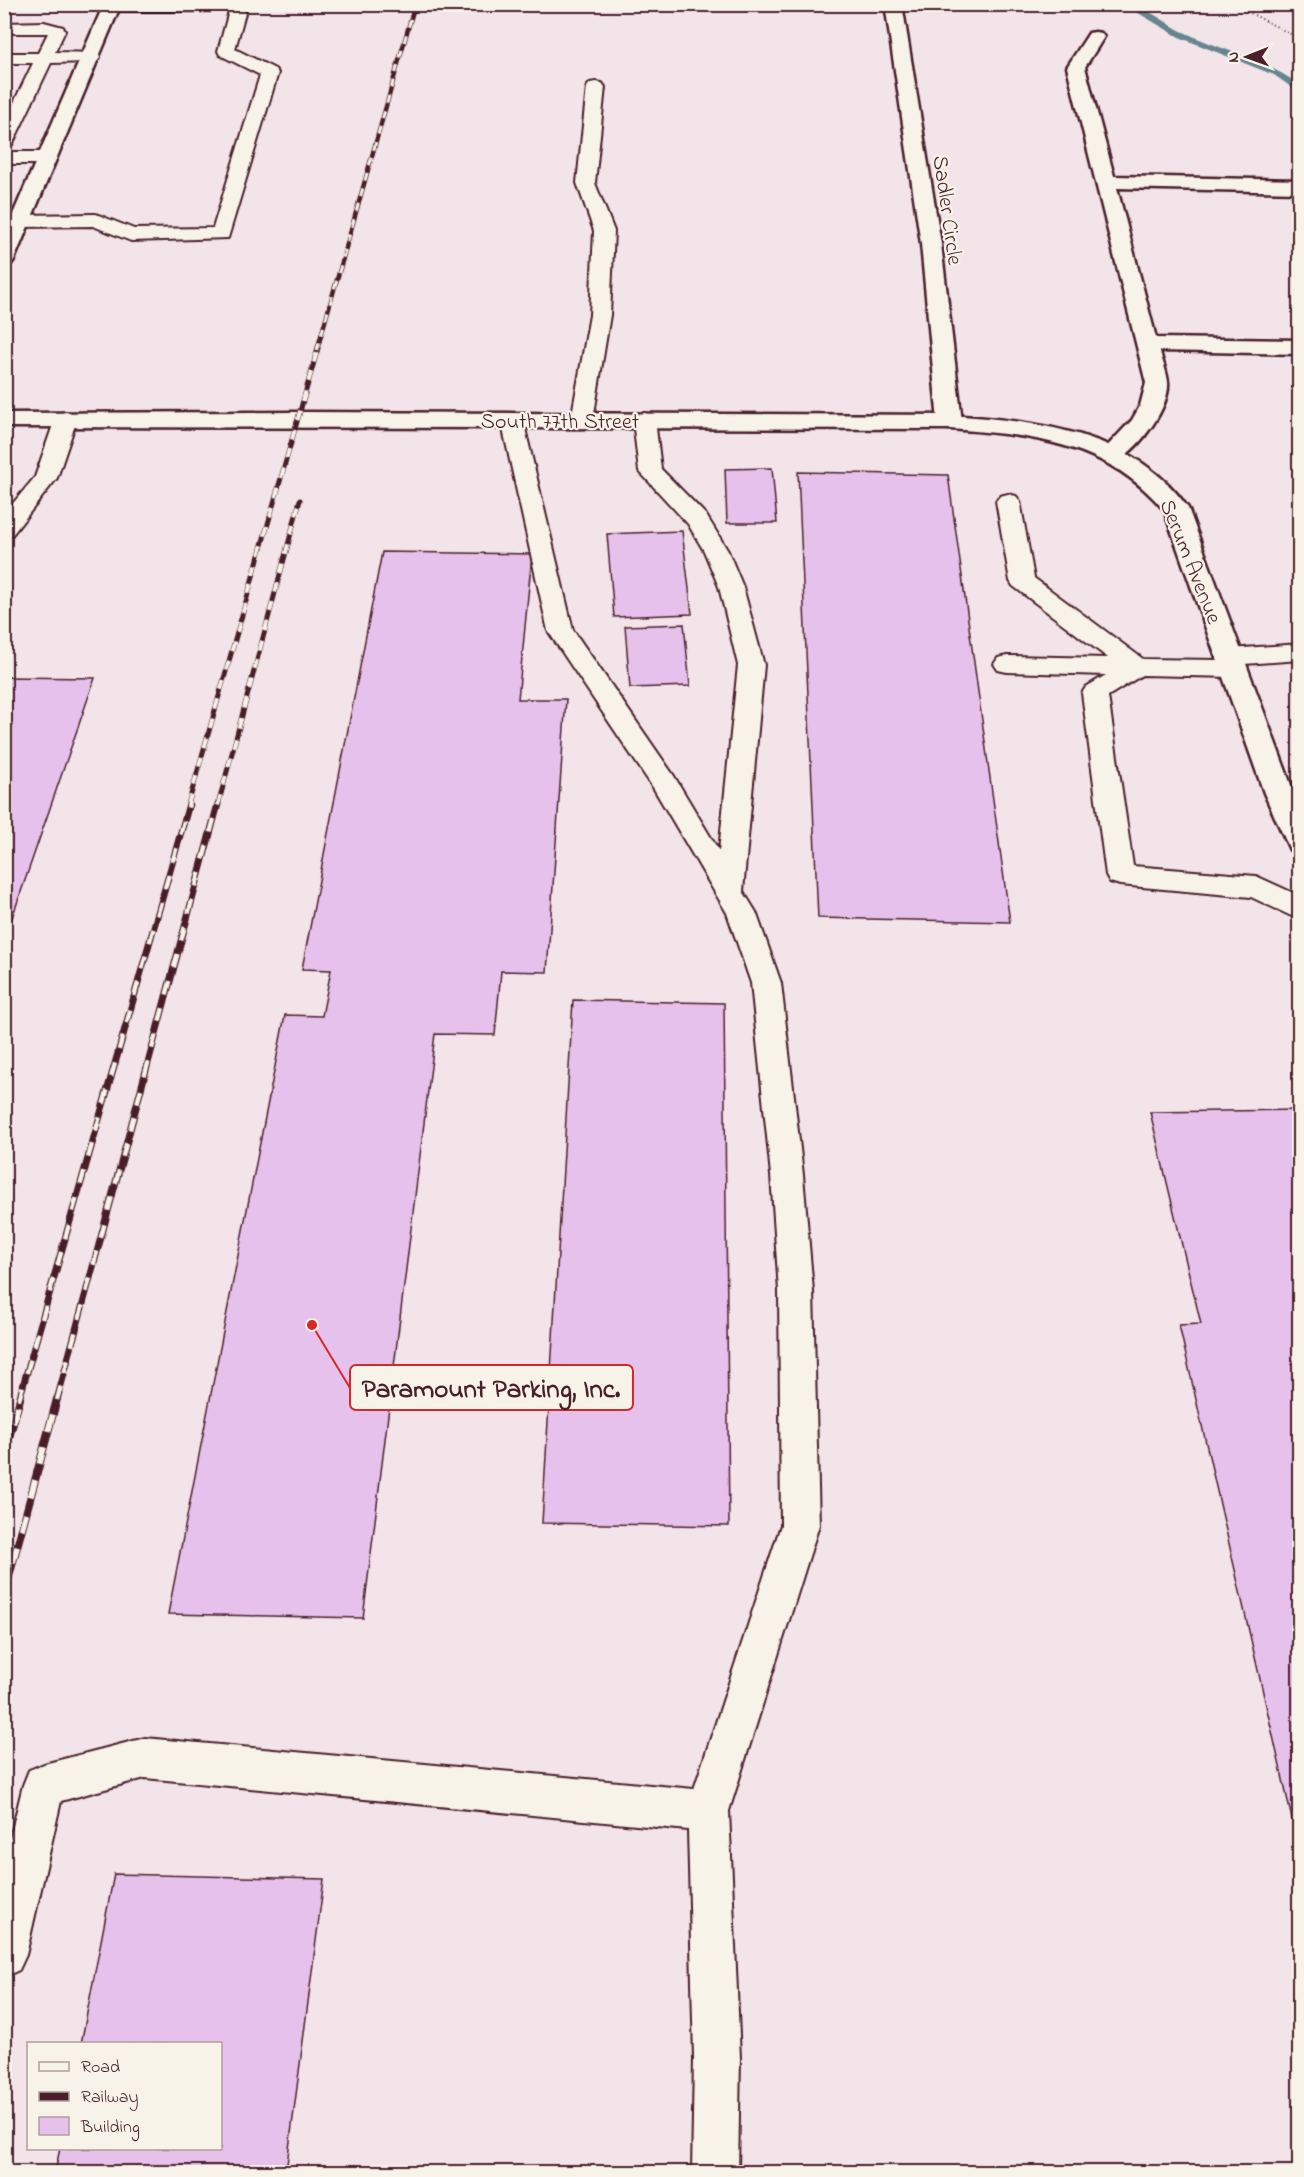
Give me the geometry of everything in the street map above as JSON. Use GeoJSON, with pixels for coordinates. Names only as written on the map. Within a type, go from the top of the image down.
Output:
{"type":"FeatureCollection","features":[{"type":"Feature","properties":{"kind":"street","name":"Sadler Circle"},"geometry":{"type":"LineString","coordinates":[[893,4],[931,244],[950,422]]}},
{"type":"Feature","properties":{"kind":"street"},"geometry":{"type":"LineString","coordinates":[[4,260],[113,5]]}},
{"type":"Feature","properties":{"kind":"street"},"geometry":{"type":"LineString","coordinates":[[1095,37],[1076,67],[1157,383],[1153,405],[1142,424],[1111,455]]}},
{"type":"Feature","properties":{"kind":"street"},"geometry":{"type":"LineString","coordinates":[[1106,182],[1299,186]]}},
{"type":"Feature","properties":{"kind":"street"},"geometry":{"type":"LineString","coordinates":[[1148,344],[1299,347]]}},
{"type":"Feature","properties":{"kind":"street","name":"South 77th Street"},"geometry":{"type":"LineString","coordinates":[[4,420],[950,422],[1046,432],[1111,455]]}},
{"type":"Feature","properties":{"kind":"street","name":"Serum Avenue"},"geometry":{"type":"LineString","coordinates":[[1111,455],[1139,470],[1163,489],[1176,508],[1278,793],[1299,843]]}},
{"type":"Feature","properties":{"kind":"lane"},"geometry":{"type":"LineString","coordinates":[[21,221],[96,220],[131,235],[221,234],[269,73],[226,51],[239,6],[113,5]]}},
{"type":"Feature","properties":{"kind":"lane"},"geometry":{"type":"LineString","coordinates":[[4,28],[44,27],[57,31],[4,143]]}},
{"type":"Feature","properties":{"kind":"lane"},"geometry":{"type":"LineString","coordinates":[[4,58],[92,57]]}},
{"type":"Feature","properties":{"kind":"lane"},"geometry":{"type":"LineString","coordinates":[[582,420],[600,315],[604,231],[586,183],[596,87]]}},
{"type":"Feature","properties":{"kind":"lane"},"geometry":{"type":"LineString","coordinates":[[4,158],[48,158]]}},
{"type":"Feature","properties":{"kind":"lane"},"geometry":{"type":"LineString","coordinates":[[4,530],[12,511],[46,478],[66,419]]}},
{"type":"Feature","properties":{"kind":"lane"},"geometry":{"type":"LineString","coordinates":[[512,420],[561,631],[664,783],[741,912],[766,983],[787,1175],[796,1291],[801,1525],[708,1810],[717,2058],[714,2172]]}},
{"type":"Feature","properties":{"kind":"lane"},"geometry":{"type":"LineString","coordinates":[[644,420],[650,471],[698,520],[716,551],[731,587],[751,665],[729,892]]}},
{"type":"Feature","properties":{"kind":"lane"},"geometry":{"type":"LineString","coordinates":[[1008,501],[1022,581],[1137,667]]}},
{"type":"Feature","properties":{"kind":"lane"},"geometry":{"type":"LineString","coordinates":[[1007,664],[1137,667],[1232,663],[1299,653]]}},
{"type":"Feature","properties":{"kind":"lane"},"geometry":{"type":"LineString","coordinates":[[1137,667],[1095,693],[1120,875],[1256,887],[1299,909]]}},
{"type":"Feature","properties":{"kind":"lane"},"geometry":{"type":"LineString","coordinates":[[4,1955],[44,1785],[145,1758],[708,1810]]}},
{"type":"Feature","properties":{"kind":"path"},"geometry":{"type":"LineString","coordinates":[[1233,4],[1299,39]]}},
{"type":"Feature","properties":{"kind":"building"},"geometry":{"type":"Polygon","coordinates":[[[772,468],[777,523],[727,523],[725,469],[772,468]]]}},
{"type":"Feature","properties":{"kind":"building"},"geometry":{"type":"Polygon","coordinates":[[[798,472],[948,475],[1010,922],[818,918],[798,472]]]}},
{"type":"Feature","properties":{"kind":"building"},"geometry":{"type":"Polygon","coordinates":[[[682,531],[692,614],[614,617],[607,534],[682,531]]]}},
{"type":"Feature","properties":{"kind":"building"},"geometry":{"type":"Polygon","coordinates":[[[382,552],[532,554],[518,699],[566,699],[547,972],[501,971],[495,1035],[435,1034],[363,1618],[168,1614],[285,1015],[322,1016],[331,970],[302,969],[382,552]]]}},
{"type":"Feature","properties":{"kind":"building"},"geometry":{"type":"Polygon","coordinates":[[[684,624],[690,686],[630,688],[625,626],[684,624]]]}},
{"type":"Feature","properties":{"kind":"building"},"geometry":{"type":"Polygon","coordinates":[[[4,677],[95,678],[4,941],[4,677]]]}},
{"type":"Feature","properties":{"kind":"building"},"geometry":{"type":"Polygon","coordinates":[[[573,1000],[724,1003],[729,1526],[542,1523],[573,1000]]]}},
{"type":"Feature","properties":{"kind":"building"},"geometry":{"type":"Polygon","coordinates":[[[1300,1110],[1300,1854],[1179,1325],[1201,1324],[1150,1112],[1300,1110]]]}},
{"type":"Feature","properties":{"kind":"building"},"geometry":{"type":"Polygon","coordinates":[[[114,1874],[324,1879],[286,2172],[55,2172],[60,2150],[222,2150],[222,2042],[81,2042],[114,1874]]]}},
{"type":"Feature","properties":{"kind":"waterway"},"geometry":{"type":"LineString","coordinates":[[1127,4],[1182,35],[1277,73],[1300,90]]}},
{"type":"Feature","properties":{"kind":"railway"},"geometry":{"type":"LineString","coordinates":[[317,350],[415,4]]}},
{"type":"Feature","properties":{"kind":"railway"},"geometry":{"type":"LineString","coordinates":[[188,805],[318,348]]}},
{"type":"Feature","properties":{"kind":"railway"},"geometry":{"type":"LineString","coordinates":[[218,805],[300,500]]}},
{"type":"Feature","properties":{"kind":"railway"},"geometry":{"type":"LineString","coordinates":[[19,1400],[189,804]]}},
{"type":"Feature","properties":{"kind":"railway"},"geometry":{"type":"LineString","coordinates":[[57,1400],[218,804]]}},
{"type":"Feature","properties":{"kind":"railway"},"geometry":{"type":"LineString","coordinates":[[4,1455],[20,1399]]}},
{"type":"Feature","properties":{"kind":"railway"},"geometry":{"type":"LineString","coordinates":[[4,1595],[57,1399]]}},
{"type":"Feature","properties":{"kind":"place","name":"Paramount Parking, Inc."},"geometry":{"type":"Point","coordinates":[312,1325]}}]}
